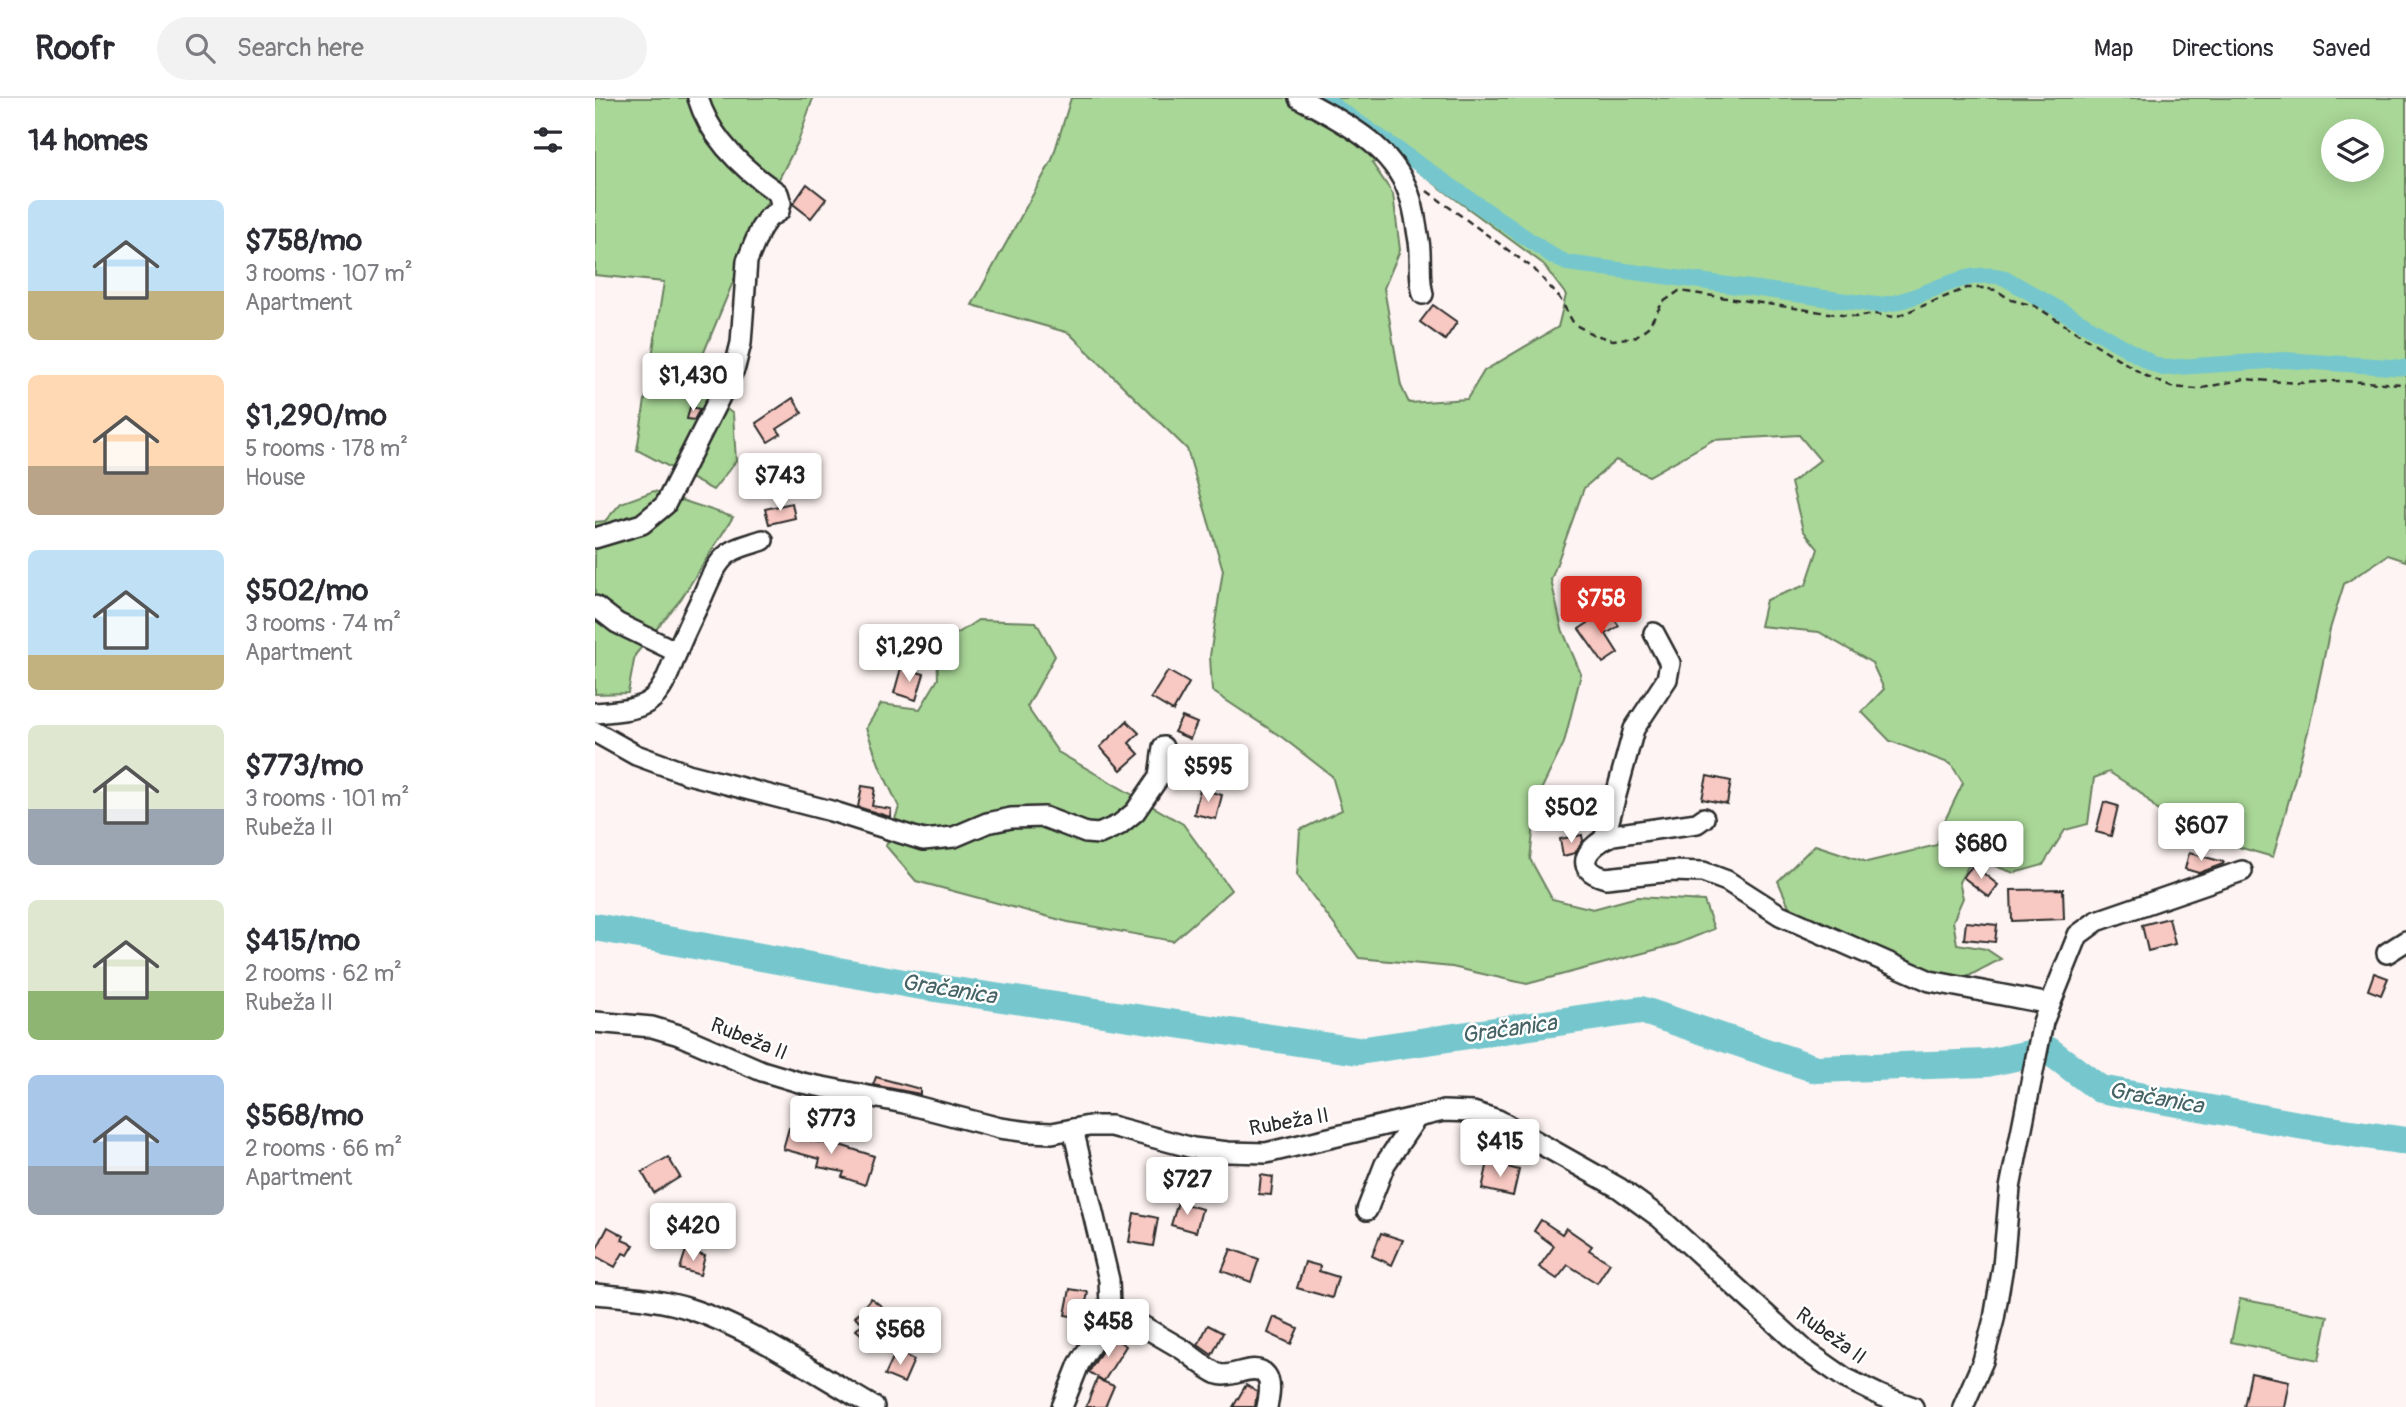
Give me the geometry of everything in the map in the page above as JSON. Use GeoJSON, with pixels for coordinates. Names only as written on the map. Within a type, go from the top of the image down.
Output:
{"type":"FeatureCollection","features":[{"type":"Feature","properties":{"kind":"street"},"geometry":{"type":"LineString","coordinates":[[595,538],[642,524],[665,505],[735,367],[741,343],[745,272],[751,249],[768,218],[781,207],[778,193],[746,169],[720,140],[698,98]]}},
{"type":"Feature","properties":{"kind":"street"},"geometry":{"type":"LineString","coordinates":[[1299,98],[1378,146],[1398,171],[1413,207],[1422,261],[1418,279],[1423,294]]}},
{"type":"Feature","properties":{"kind":"street"},"geometry":{"type":"LineString","coordinates":[[595,713],[645,705],[660,692],[719,563],[729,552],[763,540]]}},
{"type":"Feature","properties":{"kind":"street"},"geometry":{"type":"LineString","coordinates":[[595,606],[617,623],[677,652]]}},
{"type":"Feature","properties":{"kind":"street"},"geometry":{"type":"LineString","coordinates":[[1604,839],[1634,729],[1667,679],[1669,663],[1654,633]]}},
{"type":"Feature","properties":{"kind":"street"},"geometry":{"type":"LineString","coordinates":[[595,732],[636,755],[688,774],[831,811],[923,839],[954,837],[987,822],[1044,817],[1086,833],[1099,834],[1119,825],[1135,812],[1159,777],[1163,747]]}},
{"type":"Feature","properties":{"kind":"street"},"geometry":{"type":"LineString","coordinates":[[1704,818],[1697,823],[1604,839],[1593,845],[1586,862],[1587,867],[1597,876],[1606,878],[1672,871],[1703,872],[1727,881],[1780,915],[1930,981],[2047,1013]]}},
{"type":"Feature","properties":{"kind":"street"},"geometry":{"type":"LineString","coordinates":[[1963,1407],[1983,1361],[1994,1319],[2003,1266],[2010,1188],[2047,1013],[2078,935],[2097,921],[2242,871]]}},
{"type":"Feature","properties":{"kind":"street"},"geometry":{"type":"LineString","coordinates":[[2387,953],[2406,941]]}},
{"type":"Feature","properties":{"kind":"street","name":"Rubeža II"},"geometry":{"type":"LineString","coordinates":[[595,1022],[652,1027],[679,1034],[762,1071],[802,1083],[904,1103],[1000,1128],[1052,1133],[1111,1126],[1193,1148],[1228,1152],[1266,1153],[1443,1111],[1473,1111],[1498,1120],[1619,1188],[1659,1217],[1805,1350],[1845,1378],[1913,1407]]}},
{"type":"Feature","properties":{"kind":"street"},"geometry":{"type":"LineString","coordinates":[[1367,1210],[1385,1164],[1417,1117]]}},
{"type":"Feature","properties":{"kind":"street"},"geometry":{"type":"LineString","coordinates":[[1062,1407],[1079,1364],[1104,1324],[1110,1307],[1109,1280],[1073,1129]]}},
{"type":"Feature","properties":{"kind":"street"},"geometry":{"type":"LineString","coordinates":[[595,1294],[689,1308],[741,1330],[874,1407]]}},
{"type":"Feature","properties":{"kind":"street"},"geometry":{"type":"LineString","coordinates":[[1110,1307],[1182,1349],[1218,1374],[1260,1371],[1266,1375],[1269,1385],[1266,1407]]}},
{"type":"Feature","properties":{"kind":"path"},"geometry":{"type":"LineString","coordinates":[[1421,187],[1534,269],[1559,297],[1574,324],[1592,334],[1613,340],[1635,337],[1648,327],[1663,302],[1679,291],[1855,317],[1874,313],[1895,317],[1967,288],[1982,288],[1996,290],[2011,300],[2035,306],[2144,375],[2171,387],[2198,389],[2245,379],[2298,383],[2339,381],[2406,384]]}},
{"type":"Feature","properties":{"kind":"green space"},"geometry":{"type":"Polygon","coordinates":[[[595,98],[813,98],[798,142],[762,212],[692,381],[733,414],[736,461],[713,490],[637,450],[664,282],[595,275],[595,98]]]}},
{"type":"Feature","properties":{"kind":"green space"},"geometry":{"type":"Polygon","coordinates":[[[1071,98],[2406,98],[2406,561],[2388,555],[2344,584],[2330,629],[2309,728],[2273,857],[2176,829],[2140,792],[2109,772],[2094,778],[2088,824],[2065,830],[2043,865],[2014,873],[1973,858],[1959,882],[1963,898],[1953,921],[1957,944],[1986,949],[2001,959],[1969,976],[1891,976],[1801,934],[1778,881],[1815,845],[1867,862],[1937,845],[1946,818],[1963,783],[1951,764],[1890,741],[1862,712],[1884,689],[1872,663],[1819,632],[1760,626],[1766,600],[1806,585],[1818,549],[1803,530],[1791,483],[1820,460],[1799,435],[1713,440],[1649,476],[1616,460],[1584,488],[1551,580],[1562,629],[1581,674],[1564,743],[1537,798],[1530,859],[1552,899],[1593,909],[1637,897],[1704,901],[1714,929],[1677,944],[1527,984],[1452,967],[1359,958],[1297,875],[1300,830],[1342,810],[1332,776],[1283,738],[1212,691],[1210,656],[1223,570],[1187,449],[1069,333],[972,305],[1052,160],[1071,98]],[[1397,156],[1372,163],[1393,194],[1400,250],[1384,288],[1401,386],[1409,403],[1467,399],[1484,371],[1558,327],[1566,295],[1542,263],[1397,156]]]}},
{"type":"Feature","properties":{"kind":"green space"},"geometry":{"type":"Polygon","coordinates":[[[654,491],[733,517],[681,599],[635,655],[628,693],[595,694],[595,522],[605,521],[621,503],[654,491]]]}},
{"type":"Feature","properties":{"kind":"green space"},"geometry":{"type":"Polygon","coordinates":[[[978,620],[1036,622],[1055,656],[1027,707],[1058,752],[1183,824],[1231,890],[1173,941],[1068,922],[916,881],[886,846],[899,807],[880,767],[866,728],[881,704],[920,709],[938,679],[937,647],[978,620]]]}},
{"type":"Feature","properties":{"kind":"green space"},"geometry":{"type":"Polygon","coordinates":[[[2240,1299],[2328,1316],[2319,1360],[2231,1342],[2240,1299]]]}},
{"type":"Feature","properties":{"kind":"building"},"geometry":{"type":"Polygon","coordinates":[[[807,184],[826,199],[811,218],[793,204],[807,184]]]}},
{"type":"Feature","properties":{"kind":"building"},"geometry":{"type":"Polygon","coordinates":[[[1433,305],[1457,322],[1445,340],[1420,322],[1433,305]]]}},
{"type":"Feature","properties":{"kind":"building"},"geometry":{"type":"Polygon","coordinates":[[[793,398],[802,413],[777,429],[781,434],[768,442],[756,423],[793,398]]]}},
{"type":"Feature","properties":{"kind":"building"},"geometry":{"type":"Polygon","coordinates":[[[690,407],[700,409],[694,420],[687,419],[690,407]]]}},
{"type":"Feature","properties":{"kind":"building"},"geometry":{"type":"Polygon","coordinates":[[[792,503],[795,518],[769,524],[765,509],[792,503]]]}},
{"type":"Feature","properties":{"kind":"building"},"geometry":{"type":"Polygon","coordinates":[[[1608,610],[1619,626],[1606,634],[1618,653],[1603,663],[1579,629],[1608,610]]]}},
{"type":"Feature","properties":{"kind":"building"},"geometry":{"type":"Polygon","coordinates":[[[901,668],[924,674],[916,700],[894,693],[901,668]]]}},
{"type":"Feature","properties":{"kind":"building"},"geometry":{"type":"Polygon","coordinates":[[[1168,671],[1189,683],[1173,711],[1151,698],[1168,671]]]}},
{"type":"Feature","properties":{"kind":"building"},"geometry":{"type":"Polygon","coordinates":[[[1182,717],[1197,723],[1190,739],[1174,732],[1182,717]]]}},
{"type":"Feature","properties":{"kind":"building"},"geometry":{"type":"Polygon","coordinates":[[[1127,721],[1139,733],[1129,743],[1139,754],[1121,770],[1100,747],[1127,721]]]}},
{"type":"Feature","properties":{"kind":"building"},"geometry":{"type":"Polygon","coordinates":[[[1707,776],[1731,781],[1727,804],[1702,799],[1707,776]]]}},
{"type":"Feature","properties":{"kind":"building"},"geometry":{"type":"Polygon","coordinates":[[[862,786],[875,788],[872,806],[891,809],[890,817],[858,807],[862,786]]]}},
{"type":"Feature","properties":{"kind":"building"},"geometry":{"type":"Polygon","coordinates":[[[1200,789],[1222,795],[1216,819],[1194,814],[1200,789]]]}},
{"type":"Feature","properties":{"kind":"building"},"geometry":{"type":"Polygon","coordinates":[[[2104,802],[2118,806],[2111,836],[2096,832],[2104,802]]]}},
{"type":"Feature","properties":{"kind":"building"},"geometry":{"type":"Polygon","coordinates":[[[1582,835],[1583,841],[1575,853],[1563,856],[1560,839],[1582,835]]]}},
{"type":"Feature","properties":{"kind":"building"},"geometry":{"type":"Polygon","coordinates":[[[2189,853],[2224,862],[2199,873],[2185,869],[2189,853]]]}},
{"type":"Feature","properties":{"kind":"building"},"geometry":{"type":"Polygon","coordinates":[[[1973,865],[1998,885],[1989,897],[1963,877],[1973,865]]]}},
{"type":"Feature","properties":{"kind":"building"},"geometry":{"type":"Polygon","coordinates":[[[2063,889],[2064,919],[2012,921],[2011,890],[2063,889]]]}},
{"type":"Feature","properties":{"kind":"building"},"geometry":{"type":"Polygon","coordinates":[[[2169,918],[2175,944],[2148,951],[2142,925],[2169,918]]]}},
{"type":"Feature","properties":{"kind":"building"},"geometry":{"type":"Polygon","coordinates":[[[1966,922],[1997,925],[1995,942],[1964,939],[1966,922]]]}},
{"type":"Feature","properties":{"kind":"building"},"geometry":{"type":"Polygon","coordinates":[[[2374,973],[2388,978],[2381,995],[2368,990],[2374,973]]]}},
{"type":"Feature","properties":{"kind":"building"},"geometry":{"type":"Polygon","coordinates":[[[876,1077],[920,1089],[920,1094],[873,1085],[876,1077]]]}},
{"type":"Feature","properties":{"kind":"building"},"geometry":{"type":"Polygon","coordinates":[[[789,1128],[813,1134],[811,1141],[843,1146],[874,1156],[865,1185],[842,1177],[844,1172],[818,1167],[820,1159],[783,1149],[789,1128]]]}},
{"type":"Feature","properties":{"kind":"building"},"geometry":{"type":"Polygon","coordinates":[[[668,1157],[680,1177],[654,1193],[642,1172],[668,1157]]]}},
{"type":"Feature","properties":{"kind":"building"},"geometry":{"type":"Polygon","coordinates":[[[1488,1162],[1519,1170],[1513,1196],[1482,1189],[1488,1162]]]}},
{"type":"Feature","properties":{"kind":"building"},"geometry":{"type":"Polygon","coordinates":[[[1261,1175],[1273,1177],[1271,1195],[1259,1194],[1261,1175]]]}},
{"type":"Feature","properties":{"kind":"building"},"geometry":{"type":"Polygon","coordinates":[[[1178,1202],[1202,1209],[1196,1232],[1171,1225],[1178,1202]]]}},
{"type":"Feature","properties":{"kind":"building"},"geometry":{"type":"Polygon","coordinates":[[[1134,1213],[1158,1218],[1153,1246],[1129,1242],[1134,1213]]]}},
{"type":"Feature","properties":{"kind":"building"},"geometry":{"type":"Polygon","coordinates":[[[1541,1220],[1562,1234],[1566,1228],[1592,1246],[1589,1250],[1610,1263],[1597,1283],[1568,1265],[1557,1279],[1539,1267],[1554,1246],[1534,1231],[1541,1220]]]}},
{"type":"Feature","properties":{"kind":"building"},"geometry":{"type":"Polygon","coordinates":[[[608,1227],[624,1236],[622,1240],[634,1245],[628,1255],[623,1253],[615,1267],[595,1256],[608,1227]]]}},
{"type":"Feature","properties":{"kind":"building"},"geometry":{"type":"Polygon","coordinates":[[[1381,1233],[1403,1240],[1392,1265],[1372,1256],[1381,1233]]]}},
{"type":"Feature","properties":{"kind":"building"},"geometry":{"type":"Polygon","coordinates":[[[1231,1249],[1259,1259],[1251,1282],[1222,1271],[1231,1249]]]}},
{"type":"Feature","properties":{"kind":"building"},"geometry":{"type":"Polygon","coordinates":[[[686,1250],[705,1256],[700,1275],[680,1269],[686,1250]]]}},
{"type":"Feature","properties":{"kind":"building"},"geometry":{"type":"Polygon","coordinates":[[[1305,1262],[1320,1266],[1319,1271],[1338,1277],[1332,1298],[1297,1288],[1305,1262]]]}},
{"type":"Feature","properties":{"kind":"building"},"geometry":{"type":"Polygon","coordinates":[[[1070,1289],[1088,1292],[1083,1318],[1065,1315],[1070,1289]]]}},
{"type":"Feature","properties":{"kind":"building"},"geometry":{"type":"Polygon","coordinates":[[[871,1298],[895,1317],[874,1345],[856,1330],[863,1323],[855,1317],[871,1298]]]}},
{"type":"Feature","properties":{"kind":"building"},"geometry":{"type":"Polygon","coordinates":[[[1274,1317],[1298,1328],[1291,1344],[1268,1333],[1274,1317]]]}},
{"type":"Feature","properties":{"kind":"building"},"geometry":{"type":"Polygon","coordinates":[[[1208,1325],[1223,1333],[1212,1355],[1198,1345],[1208,1325]]]}},
{"type":"Feature","properties":{"kind":"building"},"geometry":{"type":"Polygon","coordinates":[[[1111,1336],[1126,1346],[1104,1381],[1089,1372],[1111,1336]]]}},
{"type":"Feature","properties":{"kind":"building"},"geometry":{"type":"Polygon","coordinates":[[[896,1351],[914,1360],[904,1383],[885,1375],[896,1351]]]}},
{"type":"Feature","properties":{"kind":"building"},"geometry":{"type":"Polygon","coordinates":[[[2251,1373],[2289,1381],[2284,1407],[2244,1407],[2251,1373]]]}},
{"type":"Feature","properties":{"kind":"building"},"geometry":{"type":"Polygon","coordinates":[[[1097,1379],[1114,1386],[1105,1407],[1086,1407],[1097,1379]]]}},
{"type":"Feature","properties":{"kind":"building"},"geometry":{"type":"Polygon","coordinates":[[[1246,1385],[1257,1392],[1255,1407],[1233,1407],[1246,1385]]]}},
{"type":"Feature","properties":{"kind":"waterway"},"geometry":{"type":"LineString","coordinates":[[1323,98],[1551,255],[1567,263],[1876,305],[1908,299],[1957,281],[1989,275],[2005,278],[2163,368],[2284,360],[2406,368]]}},
{"type":"Feature","properties":{"kind":"waterway","name":"Gračanica"},"geometry":{"type":"LineString","coordinates":[[595,927],[915,985],[1358,1051],[1641,1010],[1816,1069],[1987,1063],[2048,1050],[2100,1089],[2304,1126],[2406,1141]]}}]}
